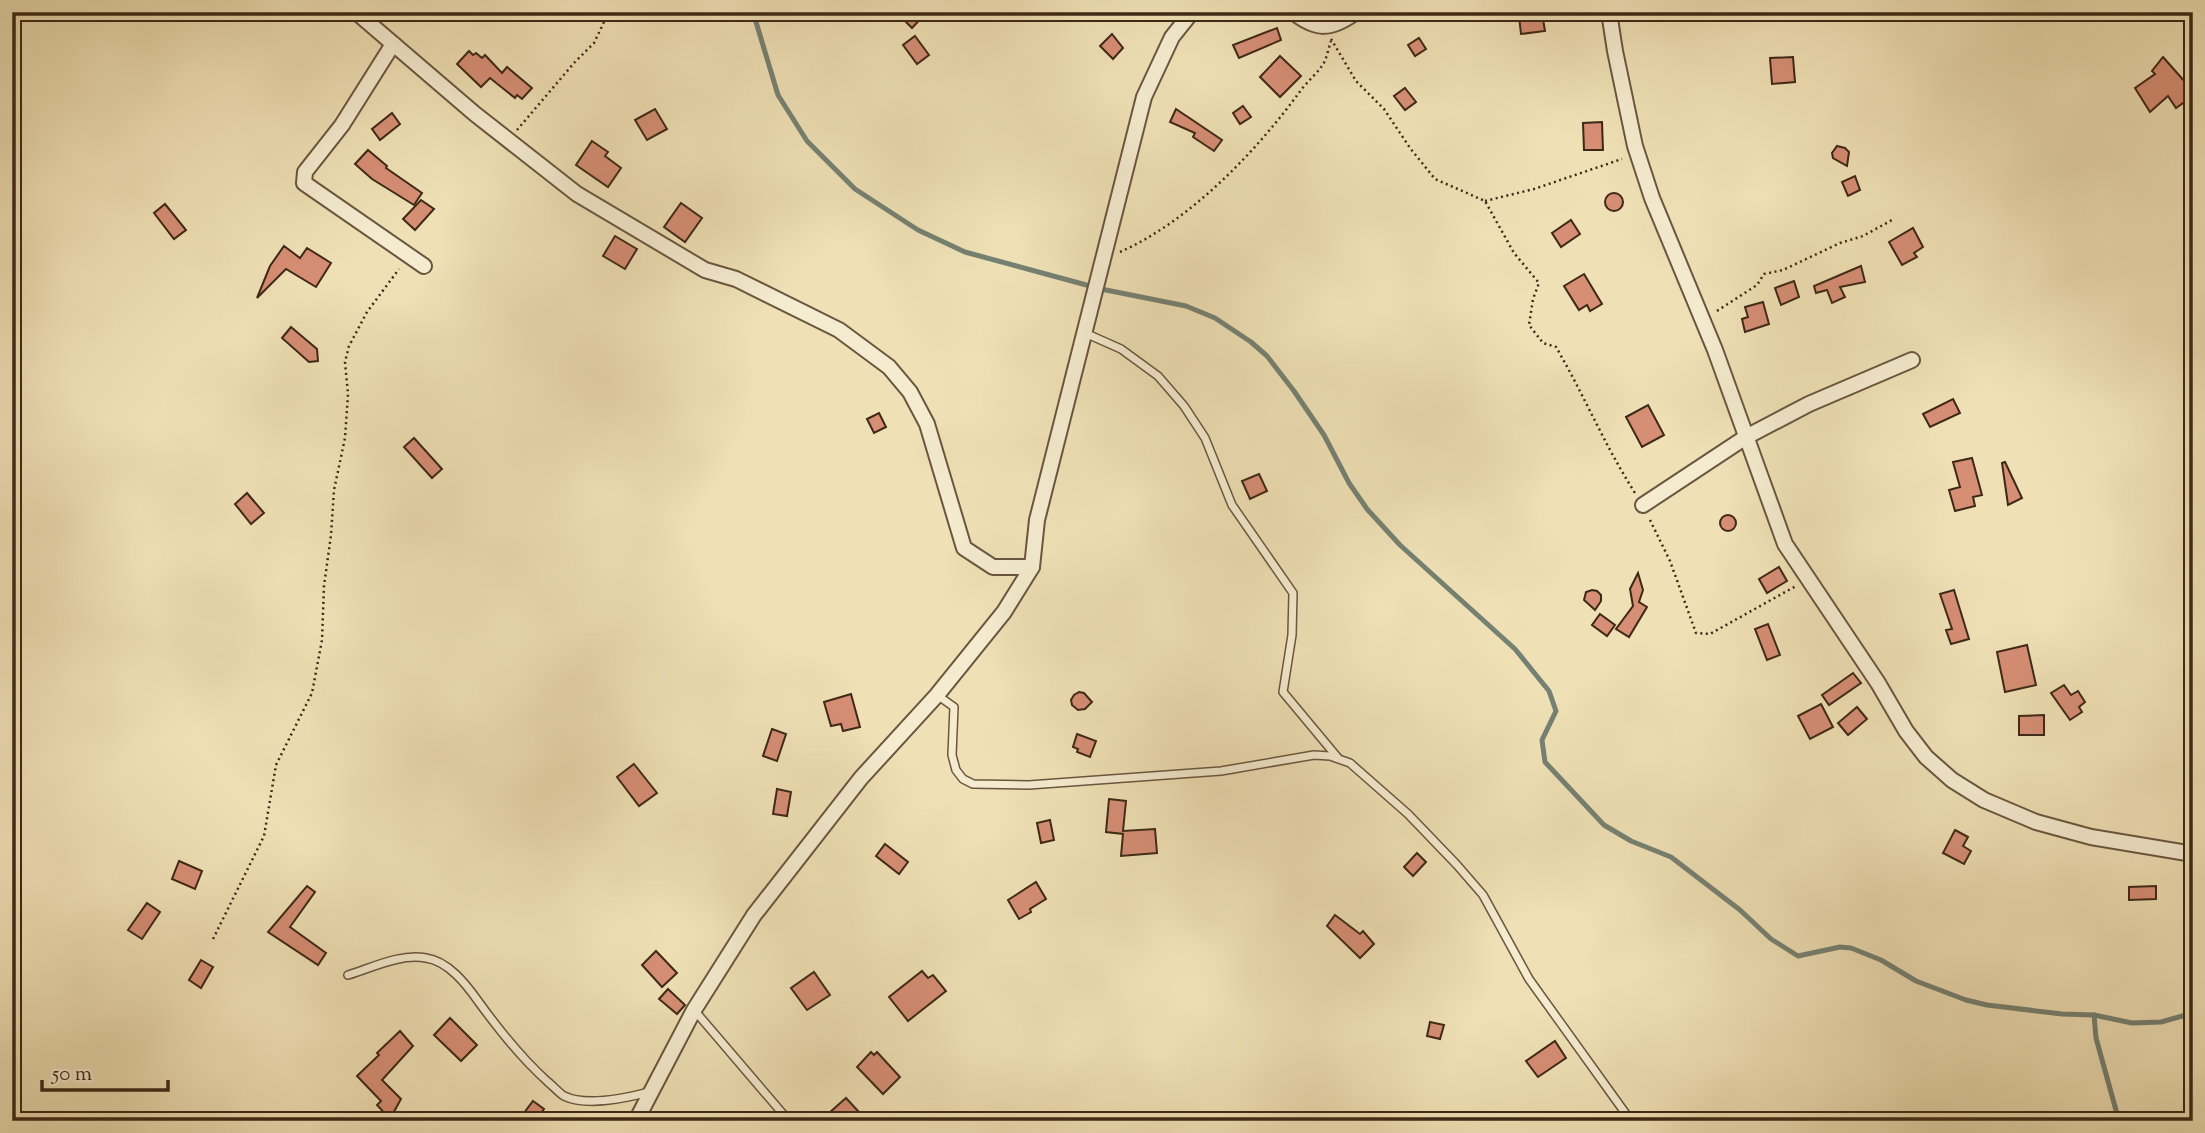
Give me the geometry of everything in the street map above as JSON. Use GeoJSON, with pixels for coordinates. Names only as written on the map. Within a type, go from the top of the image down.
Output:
{"type":"FeatureCollection","features":[{"type":"Feature","properties":{"kind":"street"},"geometry":{"type":"LineString","coordinates":[[356,12],[508,140],[577,194],[705,270],[736,279],[839,331],[888,367],[911,392],[927,424],[964,548],[993,567],[1031,568]]}},
{"type":"Feature","properties":{"kind":"street"},"geometry":{"type":"LineString","coordinates":[[636,1121],[694,1010],[754,915],[861,778],[937,695],[1004,612],[1031,568],[1037,520],[1144,97],[1172,37],[1192,12]]}},
{"type":"Feature","properties":{"kind":"street"},"geometry":{"type":"LineString","coordinates":[[1293,12],[1306,22],[1324,27],[1340,23],[1356,12]]}},
{"type":"Feature","properties":{"kind":"street"},"geometry":{"type":"LineString","coordinates":[[1609,12],[1638,155],[1652,198],[1704,323],[1785,544],[1878,683],[1906,731],[1926,757],[1952,780],[1984,800],[2036,822],[2091,837],[2193,854]]}},
{"type":"Feature","properties":{"kind":"street"},"geometry":{"type":"LineString","coordinates":[[393,44],[342,125],[306,172],[304,183],[424,266]]}},
{"type":"Feature","properties":{"kind":"street"},"geometry":{"type":"LineString","coordinates":[[1643,505],[1746,437],[1809,404],[1912,360]]}},
{"type":"Feature","properties":{"kind":"lane"},"geometry":{"type":"LineString","coordinates":[[1087,327],[1158,376],[1184,406],[1205,438],[1232,505],[1293,593],[1292,635],[1283,692],[1339,759]]}},
{"type":"Feature","properties":{"kind":"lane"},"geometry":{"type":"LineString","coordinates":[[937,695],[954,708],[952,755],[963,779],[973,784],[1029,785],[1221,771],[1314,755],[1330,756],[1350,763],[1408,814],[1483,895],[1529,979],[1631,1121]]}},
{"type":"Feature","properties":{"kind":"lane"},"geometry":{"type":"LineString","coordinates":[[348,975],[404,958],[427,958],[450,970],[467,985],[501,1033],[565,1096],[591,1101],[610,1100],[653,1091]]}},
{"type":"Feature","properties":{"kind":"lane"},"geometry":{"type":"LineString","coordinates":[[694,1010],[789,1121]]}},
{"type":"Feature","properties":{"kind":"path"},"geometry":{"type":"LineString","coordinates":[[508,140],[594,43],[604,22],[617,12]]}},
{"type":"Feature","properties":{"kind":"path"},"geometry":{"type":"LineString","coordinates":[[1105,258],[1159,231],[1215,187],[1281,118],[1324,64],[1331,39],[1356,81],[1384,109],[1435,179],[1485,201],[1514,253],[1539,283],[1533,299],[1529,325],[1543,343],[1556,347],[1576,381],[1614,460],[1643,505],[1670,561],[1696,633],[1710,634],[1751,609],[1808,580]]}},
{"type":"Feature","properties":{"kind":"path"},"geometry":{"type":"LineString","coordinates":[[1485,201],[1638,155]]}},
{"type":"Feature","properties":{"kind":"path"},"geometry":{"type":"LineString","coordinates":[[1704,323],[1731,301],[1758,285],[1764,274],[1783,270],[1840,243],[1863,236],[1892,220]]}},
{"type":"Feature","properties":{"kind":"path"},"geometry":{"type":"LineString","coordinates":[[213,939],[264,835],[276,765],[312,693],[321,640],[334,490],[345,438],[348,394],[345,362],[349,346],[367,312],[409,255]]}},
{"type":"Feature","properties":{"kind":"building"},"geometry":{"type":"Polygon","coordinates":[[[896,12],[927,12],[912,28],[896,12]]]}},
{"type":"Feature","properties":{"kind":"building"},"geometry":{"type":"Polygon","coordinates":[[[1542,13],[1545,31],[1521,34],[1519,16],[1542,13]]]}},
{"type":"Feature","properties":{"kind":"building"},"geometry":{"type":"Polygon","coordinates":[[[1277,28],[1281,40],[1239,58],[1233,45],[1277,28]]]}},
{"type":"Feature","properties":{"kind":"building"},"geometry":{"type":"Polygon","coordinates":[[[1112,34],[1123,48],[1113,59],[1100,46],[1112,34]]]}},
{"type":"Feature","properties":{"kind":"building"},"geometry":{"type":"Polygon","coordinates":[[[915,36],[929,55],[917,64],[903,45],[915,36]]]}},
{"type":"Feature","properties":{"kind":"building"},"geometry":{"type":"Polygon","coordinates":[[[1419,38],[1426,49],[1415,56],[1408,45],[1419,38]]]}},
{"type":"Feature","properties":{"kind":"building"},"geometry":{"type":"Polygon","coordinates":[[[469,51],[482,58],[485,55],[502,73],[507,67],[532,88],[522,99],[517,95],[515,98],[490,78],[481,87],[457,64],[469,51]]]}},
{"type":"Feature","properties":{"kind":"building"},"geometry":{"type":"Polygon","coordinates":[[[1280,56],[1301,76],[1280,97],[1260,77],[1280,56]]]}},
{"type":"Feature","properties":{"kind":"building"},"geometry":{"type":"Polygon","coordinates":[[[1793,57],[1795,82],[1772,84],[1770,58],[1793,57]]]}},
{"type":"Feature","properties":{"kind":"building"},"geometry":{"type":"Polygon","coordinates":[[[2163,57],[2193,91],[2193,96],[2176,108],[2168,96],[2150,112],[2135,88],[2155,74],[2152,71],[2163,57]]]}},
{"type":"Feature","properties":{"kind":"building"},"geometry":{"type":"Polygon","coordinates":[[[1405,88],[1416,102],[1405,110],[1394,96],[1405,88]]]}},
{"type":"Feature","properties":{"kind":"building"},"geometry":{"type":"Polygon","coordinates":[[[1243,106],[1251,117],[1240,124],[1233,113],[1243,106]]]}},
{"type":"Feature","properties":{"kind":"building"},"geometry":{"type":"Polygon","coordinates":[[[655,109],[667,129],[647,140],[635,120],[655,109]]]}},
{"type":"Feature","properties":{"kind":"building"},"geometry":{"type":"Polygon","coordinates":[[[1176,109],[1222,140],[1214,151],[1193,137],[1195,133],[1170,122],[1176,109]]]}},
{"type":"Feature","properties":{"kind":"building"},"geometry":{"type":"Polygon","coordinates":[[[392,113],[400,124],[380,140],[372,129],[392,113]]]}},
{"type":"Feature","properties":{"kind":"building"},"geometry":{"type":"Polygon","coordinates":[[[1602,122],[1603,150],[1584,150],[1583,123],[1602,122]]]}},
{"type":"Feature","properties":{"kind":"building"},"geometry":{"type":"Polygon","coordinates":[[[592,141],[608,152],[605,156],[621,168],[608,187],[576,165],[592,141]]]}},
{"type":"Feature","properties":{"kind":"building"},"geometry":{"type":"Polygon","coordinates":[[[1837,146],[1849,152],[1847,166],[1833,158],[1832,153],[1837,146]]]}},
{"type":"Feature","properties":{"kind":"building"},"geometry":{"type":"Polygon","coordinates":[[[368,150],[387,166],[386,168],[422,193],[414,205],[372,179],[355,164],[368,150]]]}},
{"type":"Feature","properties":{"kind":"building"},"geometry":{"type":"Polygon","coordinates":[[[1855,176],[1860,190],[1848,196],[1842,182],[1855,176]]]}},
{"type":"Feature","properties":{"kind":"building"},"geometry":{"type":"Polygon","coordinates":[[[1614,193],[1620,196],[1623,202],[1620,208],[1614,211],[1608,208],[1605,202],[1608,196],[1614,193]]]}},
{"type":"Feature","properties":{"kind":"building"},"geometry":{"type":"Polygon","coordinates":[[[421,200],[434,209],[415,230],[403,219],[421,200]]]}},
{"type":"Feature","properties":{"kind":"building"},"geometry":{"type":"Polygon","coordinates":[[[681,203],[702,218],[685,242],[664,227],[681,203]]]}},
{"type":"Feature","properties":{"kind":"building"},"geometry":{"type":"Polygon","coordinates":[[[165,204],[186,230],[174,239],[154,213],[165,204]]]}},
{"type":"Feature","properties":{"kind":"building"},"geometry":{"type":"Polygon","coordinates":[[[1571,220],[1580,234],[1561,247],[1552,233],[1571,220]]]}},
{"type":"Feature","properties":{"kind":"building"},"geometry":{"type":"Polygon","coordinates":[[[1913,228],[1923,247],[1914,253],[1917,257],[1902,265],[1889,242],[1913,228]]]}},
{"type":"Feature","properties":{"kind":"building"},"geometry":{"type":"Polygon","coordinates":[[[615,236],[637,249],[625,269],[603,256],[615,236]]]}},
{"type":"Feature","properties":{"kind":"building"},"geometry":{"type":"Polygon","coordinates":[[[284,246],[300,258],[307,248],[331,263],[316,287],[286,269],[257,298],[270,266],[284,246]]]}},
{"type":"Feature","properties":{"kind":"building"},"geometry":{"type":"Polygon","coordinates":[[[1861,266],[1865,282],[1840,287],[1845,297],[1832,303],[1827,290],[1816,293],[1814,286],[1861,266]]]}},
{"type":"Feature","properties":{"kind":"building"},"geometry":{"type":"Polygon","coordinates":[[[1584,274],[1602,304],[1590,311],[1587,305],[1579,310],[1564,286],[1584,274]]]}},
{"type":"Feature","properties":{"kind":"building"},"geometry":{"type":"Polygon","coordinates":[[[1794,281],[1799,297],[1781,305],[1775,288],[1794,281]]]}},
{"type":"Feature","properties":{"kind":"building"},"geometry":{"type":"Polygon","coordinates":[[[1763,302],[1769,324],[1745,332],[1742,319],[1748,317],[1745,307],[1763,302]]]}},
{"type":"Feature","properties":{"kind":"building"},"geometry":{"type":"Polygon","coordinates":[[[291,327],[317,349],[318,361],[309,362],[282,338],[291,327]]]}},
{"type":"Feature","properties":{"kind":"building"},"geometry":{"type":"Polygon","coordinates":[[[1953,399],[1960,413],[1930,427],[1923,414],[1953,399]]]}},
{"type":"Feature","properties":{"kind":"building"},"geometry":{"type":"Polygon","coordinates":[[[1648,405],[1664,435],[1642,447],[1626,417],[1648,405]]]}},
{"type":"Feature","properties":{"kind":"building"},"geometry":{"type":"Polygon","coordinates":[[[879,413],[886,427],[874,433],[867,419],[879,413]]]}},
{"type":"Feature","properties":{"kind":"building"},"geometry":{"type":"Polygon","coordinates":[[[414,438],[442,469],[432,478],[404,447],[414,438]]]}},
{"type":"Feature","properties":{"kind":"building"},"geometry":{"type":"Polygon","coordinates":[[[1972,458],[1982,495],[1973,497],[1975,506],[1955,511],[1949,490],[1960,487],[1953,462],[1972,458]]]}},
{"type":"Feature","properties":{"kind":"building"},"geometry":{"type":"Polygon","coordinates":[[[2005,462],[2022,498],[2008,505],[2002,463],[2005,462]]]}},
{"type":"Feature","properties":{"kind":"building"},"geometry":{"type":"Polygon","coordinates":[[[1259,474],[1267,491],[1250,499],[1242,481],[1259,474]]]}},
{"type":"Feature","properties":{"kind":"building"},"geometry":{"type":"Polygon","coordinates":[[[247,493],[264,513],[251,524],[235,504],[247,493]]]}},
{"type":"Feature","properties":{"kind":"building"},"geometry":{"type":"Polygon","coordinates":[[[1728,515],[1736,523],[1728,531],[1720,523],[1728,515]]]}},
{"type":"Feature","properties":{"kind":"building"},"geometry":{"type":"Polygon","coordinates":[[[1779,567],[1787,581],[1767,593],[1759,579],[1779,567]]]}},
{"type":"Feature","properties":{"kind":"building"},"geometry":{"type":"Polygon","coordinates":[[[1638,573],[1643,590],[1639,602],[1647,607],[1629,637],[1616,629],[1633,606],[1630,589],[1638,573]]]}},
{"type":"Feature","properties":{"kind":"building"},"geometry":{"type":"Polygon","coordinates":[[[1592,590],[1601,595],[1601,601],[1595,610],[1584,600],[1586,592],[1592,590]]]}},
{"type":"Feature","properties":{"kind":"building"},"geometry":{"type":"Polygon","coordinates":[[[1954,590],[1969,639],[1951,644],[1946,630],[1952,629],[1940,594],[1954,590]]]}},
{"type":"Feature","properties":{"kind":"building"},"geometry":{"type":"Polygon","coordinates":[[[1600,614],[1615,625],[1607,636],[1592,625],[1600,614]]]}},
{"type":"Feature","properties":{"kind":"building"},"geometry":{"type":"Polygon","coordinates":[[[1768,624],[1780,655],[1767,660],[1755,629],[1768,624]]]}},
{"type":"Feature","properties":{"kind":"building"},"geometry":{"type":"Polygon","coordinates":[[[2027,645],[2036,685],[2005,692],[1997,652],[2027,645]]]}},
{"type":"Feature","properties":{"kind":"building"},"geometry":{"type":"Polygon","coordinates":[[[1853,673],[1861,683],[1829,705],[1822,695],[1853,673]]]}},
{"type":"Feature","properties":{"kind":"building"},"geometry":{"type":"Polygon","coordinates":[[[2064,685],[2071,695],[2078,691],[2085,702],[2079,707],[2082,712],[2070,720],[2051,693],[2064,685]]]}},
{"type":"Feature","properties":{"kind":"building"},"geometry":{"type":"Polygon","coordinates":[[[1079,692],[1084,693],[1092,702],[1085,709],[1078,710],[1071,700],[1079,692]]]}},
{"type":"Feature","properties":{"kind":"building"},"geometry":{"type":"Polygon","coordinates":[[[851,694],[860,727],[843,731],[841,724],[831,726],[824,702],[851,694]]]}},
{"type":"Feature","properties":{"kind":"building"},"geometry":{"type":"Polygon","coordinates":[[[1821,704],[1833,727],[1810,739],[1798,716],[1821,704]]]}},
{"type":"Feature","properties":{"kind":"building"},"geometry":{"type":"Polygon","coordinates":[[[1857,707],[1867,719],[1848,735],[1838,723],[1857,707]]]}},
{"type":"Feature","properties":{"kind":"building"},"geometry":{"type":"Polygon","coordinates":[[[2044,715],[2044,735],[2019,735],[2019,716],[2044,715]]]}},
{"type":"Feature","properties":{"kind":"building"},"geometry":{"type":"Polygon","coordinates":[[[772,729],[786,734],[777,761],[763,756],[772,729]]]}},
{"type":"Feature","properties":{"kind":"building"},"geometry":{"type":"Polygon","coordinates":[[[1077,734],[1096,741],[1090,757],[1077,752],[1078,749],[1073,747],[1077,734]]]}},
{"type":"Feature","properties":{"kind":"building"},"geometry":{"type":"Polygon","coordinates":[[[634,764],[657,793],[639,806],[617,777],[634,764]]]}},
{"type":"Feature","properties":{"kind":"building"},"geometry":{"type":"Polygon","coordinates":[[[777,789],[791,792],[787,816],[773,814],[777,789]]]}},
{"type":"Feature","properties":{"kind":"building"},"geometry":{"type":"Polygon","coordinates":[[[1109,799],[1126,801],[1123,831],[1155,829],[1157,853],[1121,856],[1123,834],[1106,832],[1109,799]]]}},
{"type":"Feature","properties":{"kind":"building"},"geometry":{"type":"Polygon","coordinates":[[[1050,820],[1054,840],[1041,843],[1037,823],[1050,820]]]}},
{"type":"Feature","properties":{"kind":"building"},"geometry":{"type":"Polygon","coordinates":[[[1955,830],[1968,837],[1963,846],[1971,851],[1964,864],[1943,853],[1955,830]]]}},
{"type":"Feature","properties":{"kind":"building"},"geometry":{"type":"Polygon","coordinates":[[[885,844],[908,862],[899,874],[876,856],[885,844]]]}},
{"type":"Feature","properties":{"kind":"building"},"geometry":{"type":"Polygon","coordinates":[[[1417,853],[1426,862],[1413,876],[1404,867],[1417,853]]]}},
{"type":"Feature","properties":{"kind":"building"},"geometry":{"type":"Polygon","coordinates":[[[179,861],[202,871],[195,889],[172,879],[179,861]]]}},
{"type":"Feature","properties":{"kind":"building"},"geometry":{"type":"Polygon","coordinates":[[[1036,882],[1046,899],[1019,919],[1008,900],[1036,882]]]}},
{"type":"Feature","properties":{"kind":"building"},"geometry":{"type":"Polygon","coordinates":[[[307,886],[315,892],[290,927],[326,953],[318,965],[268,932],[307,886]]]}},
{"type":"Feature","properties":{"kind":"building"},"geometry":{"type":"Polygon","coordinates":[[[2156,886],[2156,899],[2129,900],[2129,887],[2156,886]]]}},
{"type":"Feature","properties":{"kind":"building"},"geometry":{"type":"Polygon","coordinates":[[[147,903],[160,912],[142,939],[128,930],[147,903]]]}},
{"type":"Feature","properties":{"kind":"building"},"geometry":{"type":"Polygon","coordinates":[[[1335,915],[1360,934],[1363,931],[1374,944],[1360,958],[1327,926],[1335,915]]]}},
{"type":"Feature","properties":{"kind":"building"},"geometry":{"type":"Polygon","coordinates":[[[656,951],[677,973],[662,987],[642,965],[656,951]]]}},
{"type":"Feature","properties":{"kind":"building"},"geometry":{"type":"Polygon","coordinates":[[[201,960],[213,967],[201,988],[189,980],[201,960]]]}},
{"type":"Feature","properties":{"kind":"building"},"geometry":{"type":"Polygon","coordinates":[[[922,971],[928,978],[933,975],[946,991],[908,1021],[889,997],[922,971]]]}},
{"type":"Feature","properties":{"kind":"building"},"geometry":{"type":"Polygon","coordinates":[[[814,972],[830,995],[807,1010],[791,988],[814,972]]]}},
{"type":"Feature","properties":{"kind":"building"},"geometry":{"type":"Polygon","coordinates":[[[668,989],[685,1005],[677,1014],[659,999],[668,989]]]}},
{"type":"Feature","properties":{"kind":"building"},"geometry":{"type":"Polygon","coordinates":[[[450,1018],[477,1045],[461,1061],[434,1035],[450,1018]]]}},
{"type":"Feature","properties":{"kind":"building"},"geometry":{"type":"Polygon","coordinates":[[[1430,1022],[1444,1025],[1440,1039],[1427,1036],[1430,1022]]]}},
{"type":"Feature","properties":{"kind":"building"},"geometry":{"type":"Polygon","coordinates":[[[400,1031],[413,1046],[382,1080],[401,1099],[390,1119],[377,1105],[381,1101],[357,1076],[400,1031]]]}},
{"type":"Feature","properties":{"kind":"building"},"geometry":{"type":"Polygon","coordinates":[[[1555,1041],[1566,1058],[1538,1077],[1526,1061],[1555,1041]]]}},
{"type":"Feature","properties":{"kind":"building"},"geometry":{"type":"Polygon","coordinates":[[[871,1052],[874,1055],[877,1052],[900,1077],[883,1094],[857,1067],[871,1052]]]}},
{"type":"Feature","properties":{"kind":"building"},"geometry":{"type":"Polygon","coordinates":[[[846,1098],[858,1111],[846,1121],[820,1121],[846,1098]]]}},
{"type":"Feature","properties":{"kind":"building"},"geometry":{"type":"Polygon","coordinates":[[[533,1101],[544,1109],[535,1121],[518,1121],[533,1101]]]}},
{"type":"Feature","properties":{"kind":"waterway"},"geometry":{"type":"LineString","coordinates":[[753,12],[778,95],[807,141],[855,189],[918,230],[965,252],[1101,289],[1186,306],[1215,318],[1267,356],[1324,435],[1349,483],[1367,509],[1400,545],[1515,649],[1549,691],[1556,711],[1542,740],[1545,762],[1604,825],[1631,841],[1671,857],[1740,910],[1771,939],[1798,956],[1840,947],[1851,948],[1881,960],[1916,981],[1987,1005],[2094,1015],[2132,1023],[2161,1022],[2193,1013]]}},
{"type":"Feature","properties":{"kind":"waterway"},"geometry":{"type":"LineString","coordinates":[[2094,1015],[2096,1038],[2119,1121]]}}]}
